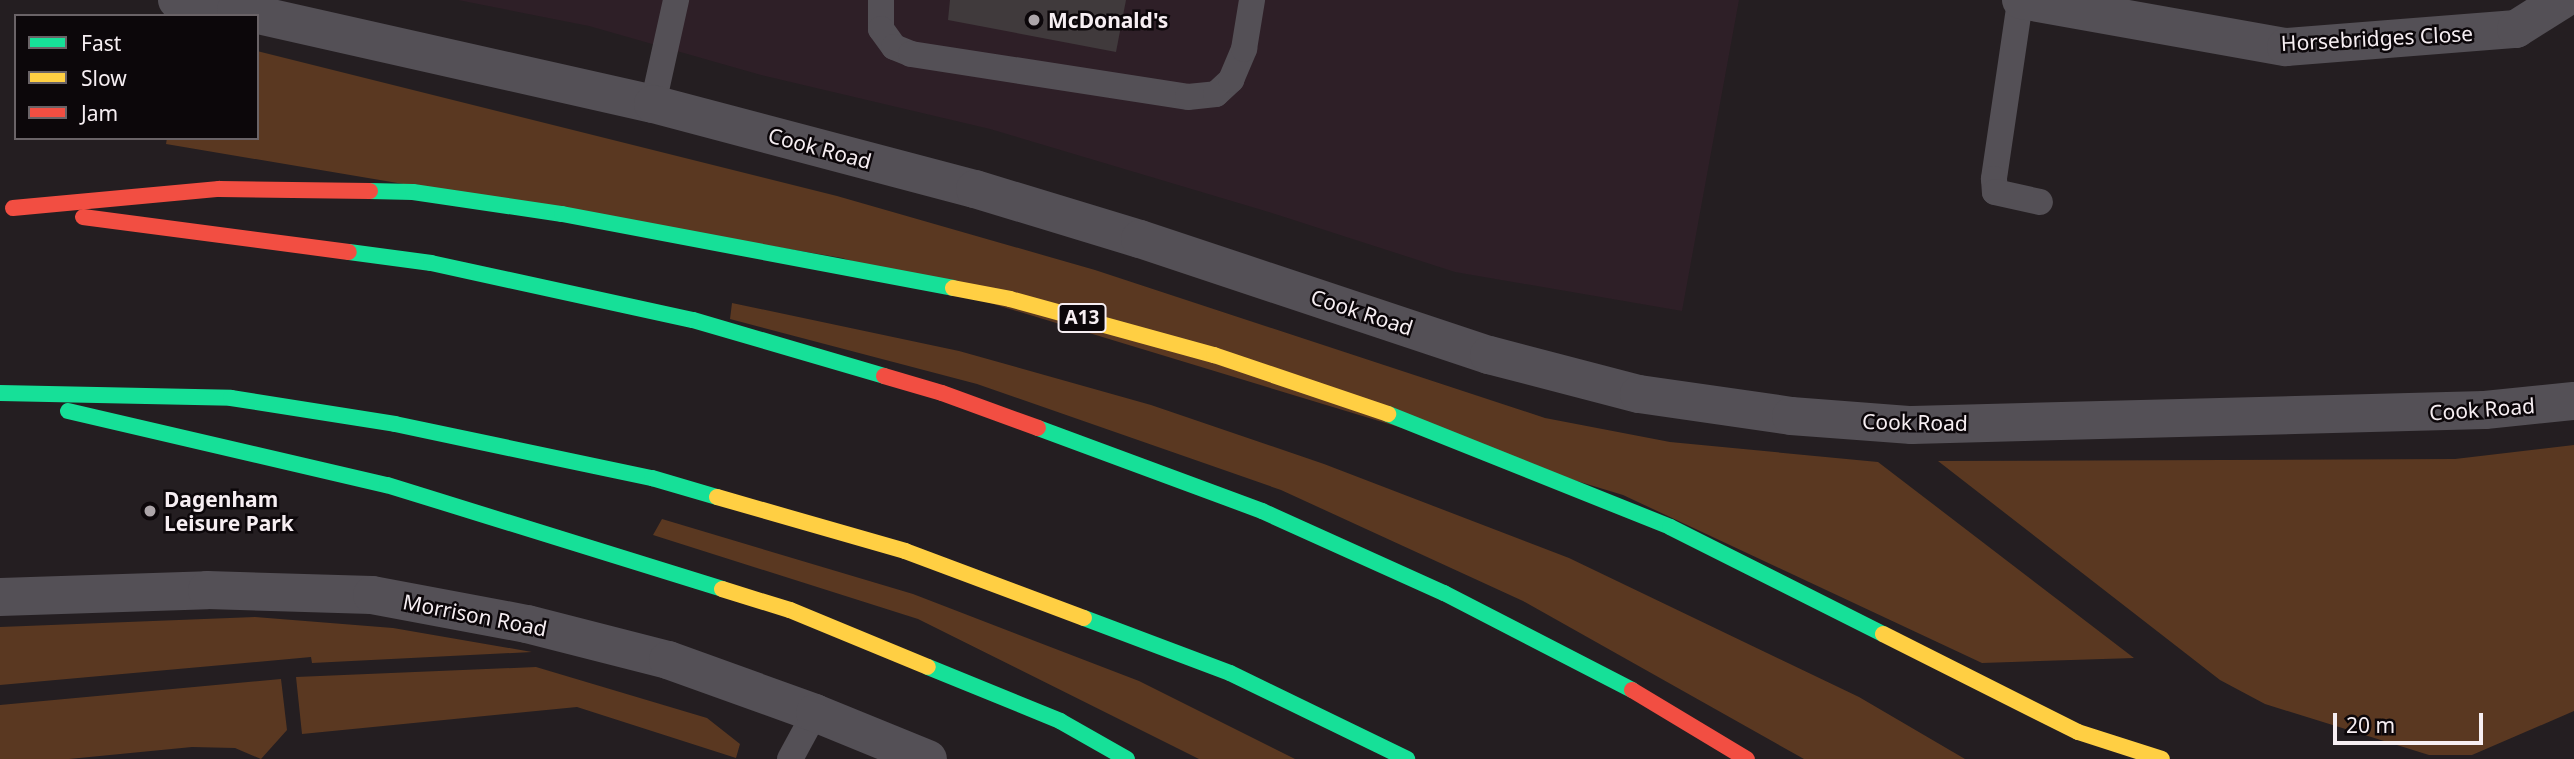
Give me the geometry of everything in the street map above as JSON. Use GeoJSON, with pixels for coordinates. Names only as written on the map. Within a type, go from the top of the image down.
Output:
{"type":"FeatureCollection","features":[{"type":"Feature","properties":{"kind":"highway","name":"A13"},"geometry":{"type":"LineString","coordinates":[[6,208],[219,189],[413,192],[562,214],[1010,299],[1214,355],[1408,421],[1670,527],[2078,732],[2162,759]]}},
{"type":"Feature","properties":{"kind":"highway","name":"A13"},"geometry":{"type":"LineString","coordinates":[[6,208],[431,263],[693,320],[942,393],[1262,511],[1444,593],[1619,682],[1747,759]]}},
{"type":"Feature","properties":{"kind":"highway"},"geometry":{"type":"LineString","coordinates":[[0,394],[387,485],[790,610],[1060,721],[1127,759]]}},
{"type":"Feature","properties":{"kind":"highway"},"geometry":{"type":"LineString","coordinates":[[0,394],[231,398],[395,424],[652,478],[905,551],[1230,673],[1406,759]]}},
{"type":"Feature","properties":{"kind":"street","name":"Cook Road"},"geometry":{"type":"LineString","coordinates":[[177,0],[237,5],[653,104],[975,189],[1140,239],[1489,355],[1639,394],[1791,416],[1912,425],[2472,411],[2574,401]]}},
{"type":"Feature","properties":{"kind":"street","name":"Horsebridges Close"},"geometry":{"type":"LineString","coordinates":[[2020,1],[2287,47],[2516,29],[2563,0]]}},
{"type":"Feature","properties":{"kind":"street","name":"Morrison Road"},"geometry":{"type":"LineString","coordinates":[[0,597],[207,590],[372,595],[527,624],[668,660],[815,713],[928,759]]}},
{"type":"Feature","properties":{"kind":"lane"},"geometry":{"type":"LineString","coordinates":[[653,104],[676,0]]}},
{"type":"Feature","properties":{"kind":"lane"},"geometry":{"type":"LineString","coordinates":[[881,0],[881,29],[894,47],[911,54],[1188,97],[1216,94],[1231,80],[1244,49],[1252,0]]}},
{"type":"Feature","properties":{"kind":"lane"},"geometry":{"type":"LineString","coordinates":[[2020,1],[1994,179],[1995,192],[2040,202]]}},
{"type":"Feature","properties":{"kind":"lane"},"geometry":{"type":"LineString","coordinates":[[790,759],[815,713]]}},
{"type":"Feature","properties":{"kind":"shaded area"},"geometry":{"type":"Polygon","coordinates":[[[458,0],[1739,0],[1682,311],[1455,272],[1275,214],[990,129],[761,75],[589,26],[458,0]]]}},
{"type":"Feature","properties":{"kind":"shaded area"},"geometry":{"type":"Polygon","coordinates":[[[259,52],[837,196],[1095,270],[1545,418],[1670,442],[1878,462],[2134,658],[1982,663],[1623,495],[842,258],[166,144],[167,140],[259,140],[259,52]]]}},
{"type":"Feature","properties":{"kind":"shaded area"},"geometry":{"type":"Polygon","coordinates":[[[732,303],[959,351],[1151,405],[1324,464],[1569,558],[1859,697],[1965,759],[1804,759],[1523,601],[1281,490],[977,384],[730,319],[732,303]]]}},
{"type":"Feature","properties":{"kind":"shaded area"},"geometry":{"type":"Polygon","coordinates":[[[2574,445],[2574,711],[2472,755],[2429,755],[2265,704],[2220,680],[1938,461],[2455,459],[2574,445]]]}},
{"type":"Feature","properties":{"kind":"shaded area"},"geometry":{"type":"Polygon","coordinates":[[[662,519],[913,594],[1139,681],[1295,759],[1199,759],[918,619],[653,535],[662,519]]]}},
{"type":"Feature","properties":{"kind":"shaded area"},"geometry":{"type":"Polygon","coordinates":[[[255,617],[393,628],[532,652],[312,663],[311,657],[0,685],[0,627],[255,617]]]}},
{"type":"Feature","properties":{"kind":"shaded area"},"geometry":{"type":"Polygon","coordinates":[[[536,667],[707,718],[740,744],[736,758],[577,707],[302,734],[296,677],[536,667]]]}},
{"type":"Feature","properties":{"kind":"shaded area"},"geometry":{"type":"Polygon","coordinates":[[[281,679],[287,730],[261,759],[235,748],[192,747],[69,759],[0,759],[0,705],[281,679]]]}},
{"type":"Feature","properties":{"kind":"building","name":"McDonald's"},"geometry":{"type":"Polygon","coordinates":[[[950,0],[1126,0],[1116,52],[948,20],[950,0]]]}},
{"type":"Feature","properties":{"kind":"traffic: fast"},"geometry":{"type":"LineString","coordinates":[[370,191],[413,192],[562,214],[953,288]]}},
{"type":"Feature","properties":{"kind":"traffic: fast"},"geometry":{"type":"LineString","coordinates":[[349,252],[431,263],[693,320],[884,376]]}},
{"type":"Feature","properties":{"kind":"traffic: fast"},"geometry":{"type":"LineString","coordinates":[[0,393],[231,398],[395,424],[652,478],[717,497]]}},
{"type":"Feature","properties":{"kind":"traffic: fast"},"geometry":{"type":"LineString","coordinates":[[68,411],[387,485],[722,589]]}},
{"type":"Feature","properties":{"kind":"traffic: fast"},"geometry":{"type":"LineString","coordinates":[[1388,414],[1670,527],[1883,634]]}},
{"type":"Feature","properties":{"kind":"traffic: fast"},"geometry":{"type":"LineString","coordinates":[[1038,428],[1262,511],[1444,593],[1632,690]]}},
{"type":"Feature","properties":{"kind":"traffic: fast"},"geometry":{"type":"LineString","coordinates":[[1084,618],[1230,673],[1407,759]]}},
{"type":"Feature","properties":{"kind":"traffic: fast"},"geometry":{"type":"LineString","coordinates":[[928,667],[1060,721],[1127,759]]}},
{"type":"Feature","properties":{"kind":"traffic: slow"},"geometry":{"type":"LineString","coordinates":[[953,288],[1010,299],[1214,355],[1388,414]]}},
{"type":"Feature","properties":{"kind":"traffic: slow"},"geometry":{"type":"LineString","coordinates":[[717,497],[905,551],[1084,618]]}},
{"type":"Feature","properties":{"kind":"traffic: slow"},"geometry":{"type":"LineString","coordinates":[[722,589],[790,610],[928,667]]}},
{"type":"Feature","properties":{"kind":"traffic: slow"},"geometry":{"type":"LineString","coordinates":[[1883,634],[2078,732],[2162,759]]}},
{"type":"Feature","properties":{"kind":"traffic: jam"},"geometry":{"type":"LineString","coordinates":[[13,208],[219,189],[370,191]]}},
{"type":"Feature","properties":{"kind":"traffic: jam"},"geometry":{"type":"LineString","coordinates":[[83,217],[349,252]]}},
{"type":"Feature","properties":{"kind":"traffic: jam"},"geometry":{"type":"LineString","coordinates":[[884,376],[942,393],[1038,428]]}},
{"type":"Feature","properties":{"kind":"traffic: jam"},"geometry":{"type":"LineString","coordinates":[[1632,690],[1747,759]]}},
{"type":"Feature","properties":{"kind":"place","name":"McDonald's"},"geometry":{"type":"Point","coordinates":[1034,20]}},
{"type":"Feature","properties":{"kind":"place","name":"Dagenham Leisure Park"},"geometry":{"type":"Point","coordinates":[150,511]}}]}
